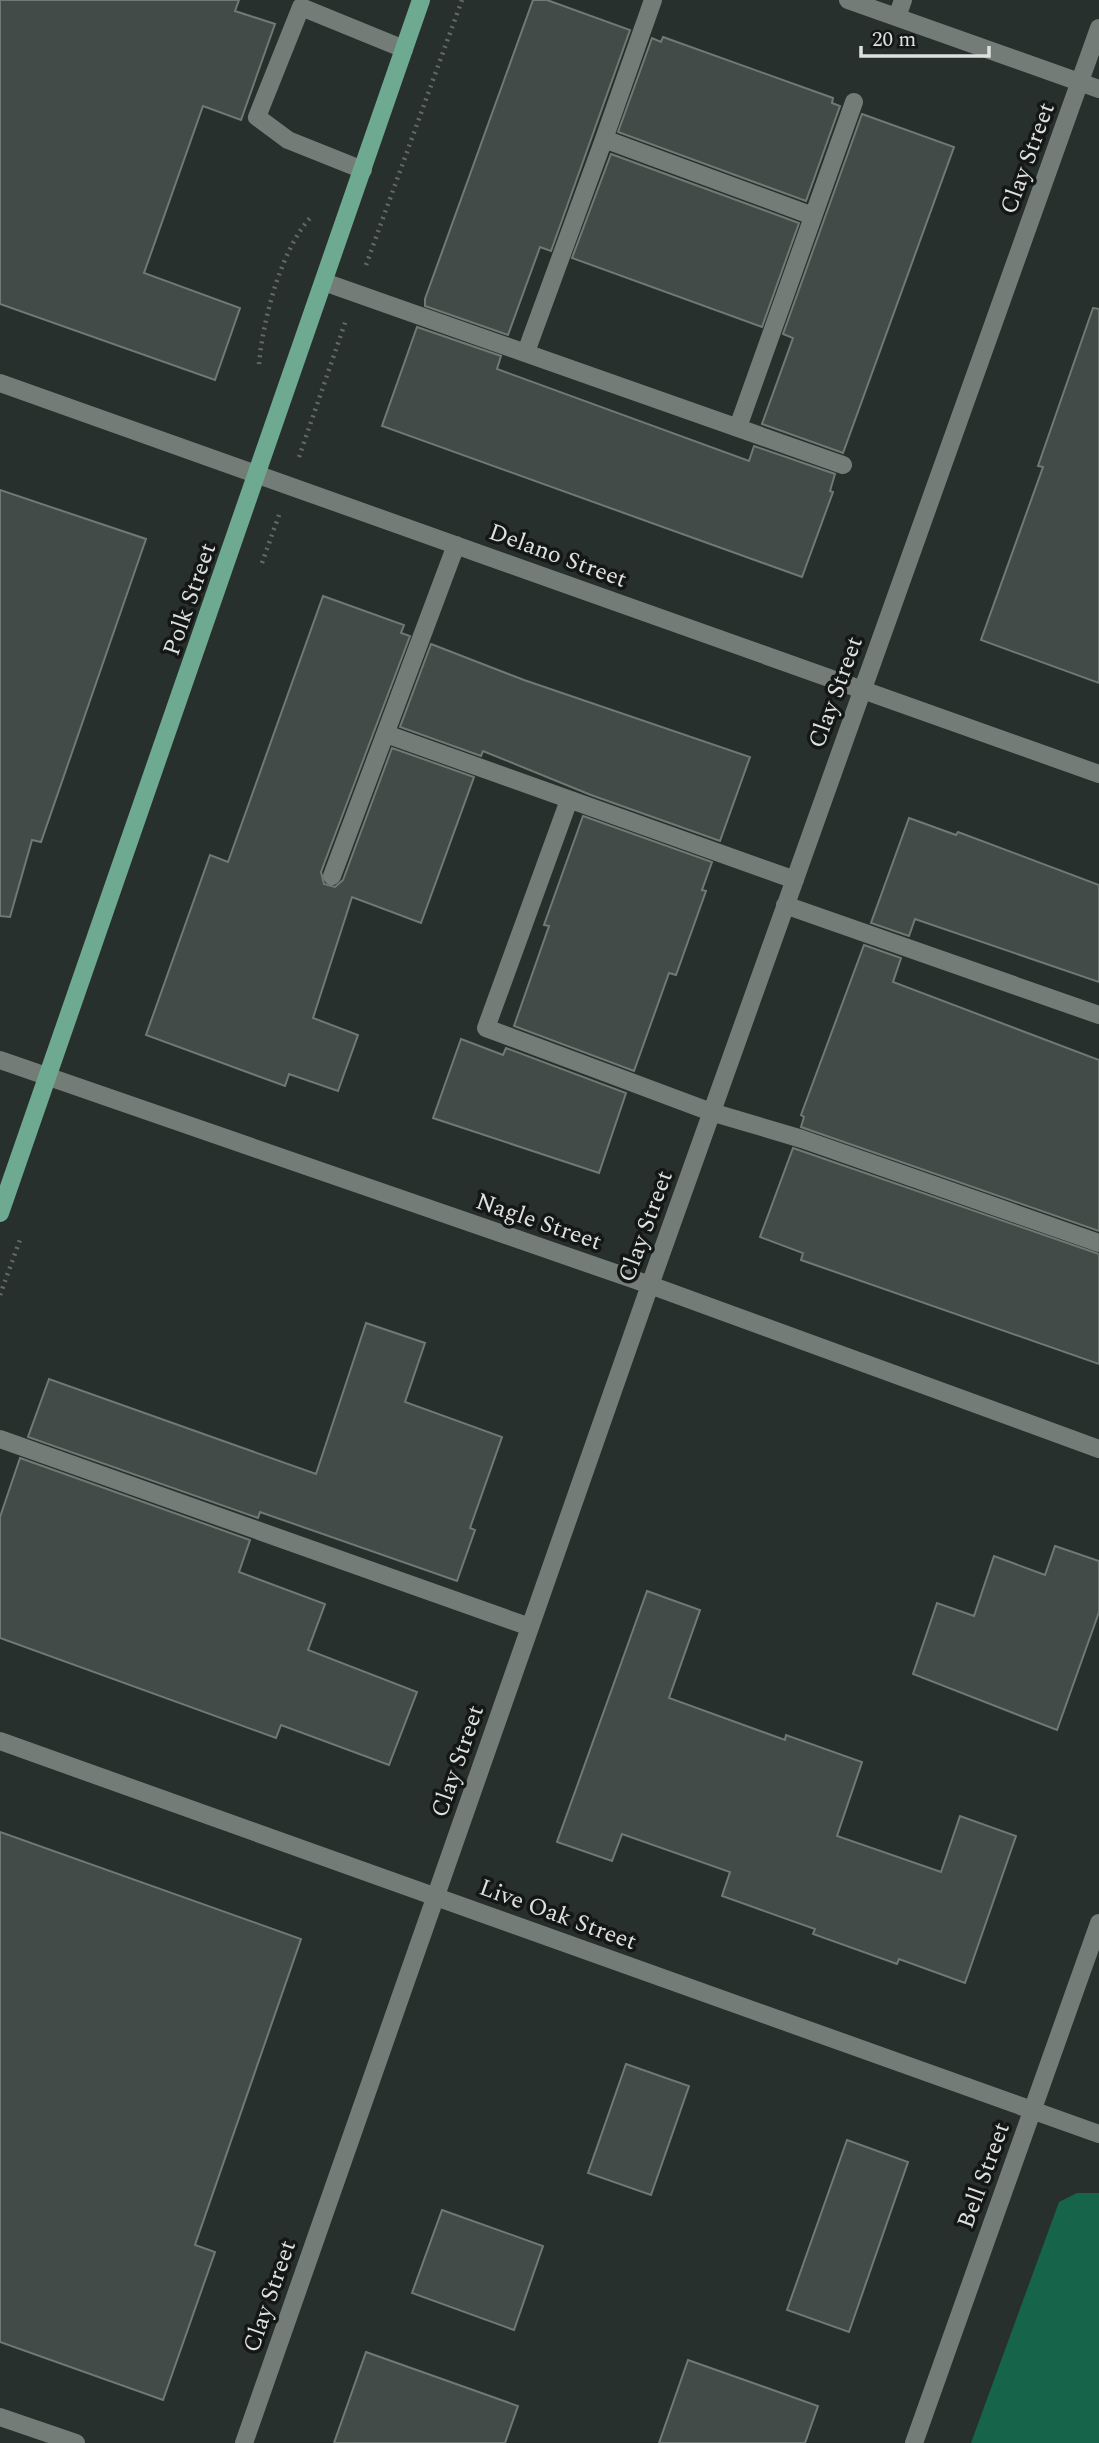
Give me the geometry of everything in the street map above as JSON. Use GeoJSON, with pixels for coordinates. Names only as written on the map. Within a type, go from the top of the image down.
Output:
{"type":"FeatureCollection","features":[{"type":"Feature","properties":{"kind":"main road","name":"Polk Street"},"geometry":{"type":"LineString","coordinates":[[0,1213],[421,0]]}},
{"type":"Feature","properties":{"kind":"street"},"geometry":{"type":"LineString","coordinates":[[526,352],[653,0]]}},
{"type":"Feature","properties":{"kind":"street"},"geometry":{"type":"LineString","coordinates":[[848,0],[900,9],[1099,89]]}},
{"type":"Feature","properties":{"kind":"street"},"geometry":{"type":"LineString","coordinates":[[363,170],[288,140],[257,117],[302,7],[404,50]]}},
{"type":"Feature","properties":{"kind":"street","name":"Clay Street"},"geometry":{"type":"LineString","coordinates":[[244,2443],[711,1112],[1099,28]]}},
{"type":"Feature","properties":{"kind":"street"},"geometry":{"type":"LineString","coordinates":[[738,428],[854,102]]}},
{"type":"Feature","properties":{"kind":"street"},"geometry":{"type":"LineString","coordinates":[[604,139],[813,216]]}},
{"type":"Feature","properties":{"kind":"street"},"geometry":{"type":"LineString","coordinates":[[324,282],[842,465]]}},
{"type":"Feature","properties":{"kind":"street","name":"Delano Street"},"geometry":{"type":"LineString","coordinates":[[0,383],[1099,774]]}},
{"type":"Feature","properties":{"kind":"street"},"geometry":{"type":"LineString","coordinates":[[332,876],[456,545]]}},
{"type":"Feature","properties":{"kind":"street"},"geometry":{"type":"LineString","coordinates":[[386,734],[794,880]]}},
{"type":"Feature","properties":{"kind":"street"},"geometry":{"type":"LineString","coordinates":[[569,800],[486,1028],[711,1112],[802,1139],[1099,1243]]}},
{"type":"Feature","properties":{"kind":"street"},"geometry":{"type":"LineString","coordinates":[[785,905],[1099,1015]]}},
{"type":"Feature","properties":{"kind":"street","name":"Nagle Street"},"geometry":{"type":"LineString","coordinates":[[0,1060],[650,1285],[1099,1449]]}},
{"type":"Feature","properties":{"kind":"street"},"geometry":{"type":"LineString","coordinates":[[0,1439],[530,1627]]}},
{"type":"Feature","properties":{"kind":"street","name":"Live Oak Street"},"geometry":{"type":"LineString","coordinates":[[0,1741],[1099,2134]]}},
{"type":"Feature","properties":{"kind":"street","name":"Bell Street"},"geometry":{"type":"LineString","coordinates":[[914,2443],[1099,1923]]}},
{"type":"Feature","properties":{"kind":"street"},"geometry":{"type":"LineString","coordinates":[[0,2417],[76,2443]]}},
{"type":"Feature","properties":{"kind":"green space"},"geometry":{"type":"Polygon","coordinates":[[[1077,2193],[1099,2193],[1099,2443],[971,2443],[1059,2202],[1077,2193]]]}},
{"type":"Feature","properties":{"kind":"building"},"geometry":{"type":"Polygon","coordinates":[[[0,0],[239,0],[235,11],[275,24],[241,120],[203,106],[144,273],[240,308],[215,380],[0,304],[0,0]]]}},
{"type":"Feature","properties":{"kind":"building"},"geometry":{"type":"Polygon","coordinates":[[[533,0],[547,0],[630,30],[551,251],[540,247],[508,335],[425,306],[425,299],[533,0]]]}},
{"type":"Feature","properties":{"kind":"building"},"geometry":{"type":"Polygon","coordinates":[[[663,37],[833,98],[832,103],[840,106],[806,201],[618,132],[652,38],[661,42],[663,37]]]}},
{"type":"Feature","properties":{"kind":"building"},"geometry":{"type":"Polygon","coordinates":[[[862,114],[954,147],[843,453],[762,424],[793,338],[783,334],[862,114]]]}},
{"type":"Feature","properties":{"kind":"building"},"geometry":{"type":"Polygon","coordinates":[[[611,154],[799,223],[762,327],[572,258],[611,154]]]}},
{"type":"Feature","properties":{"kind":"building"},"geometry":{"type":"Polygon","coordinates":[[[1093,308],[1099,309],[1099,683],[981,640],[1043,467],[1038,466],[1093,308]]]}},
{"type":"Feature","properties":{"kind":"building"},"geometry":{"type":"Polygon","coordinates":[[[417,327],[501,356],[497,369],[749,461],[754,446],[835,474],[830,491],[833,492],[802,577],[382,426],[417,327]]]}},
{"type":"Feature","properties":{"kind":"building"},"geometry":{"type":"Polygon","coordinates":[[[0,490],[146,539],[41,842],[32,840],[10,917],[0,916],[0,490]]]}},
{"type":"Feature","properties":{"kind":"building"},"geometry":{"type":"Polygon","coordinates":[[[323,596],[404,625],[401,633],[410,636],[321,872],[324,884],[335,887],[343,880],[392,748],[474,777],[421,923],[352,897],[313,1018],[358,1035],[338,1091],[289,1074],[285,1086],[146,1035],[210,855],[228,862],[323,596]]]}},
{"type":"Feature","properties":{"kind":"building"},"geometry":{"type":"Polygon","coordinates":[[[431,644],[524,680],[750,757],[720,841],[591,795],[483,751],[481,756],[400,727],[431,644]]]}},
{"type":"Feature","properties":{"kind":"building"},"geometry":{"type":"Polygon","coordinates":[[[583,816],[712,862],[702,890],[706,891],[676,975],[669,973],[634,1071],[514,1026],[549,926],[544,925],[583,816]]]}},
{"type":"Feature","properties":{"kind":"building"},"geometry":{"type":"Polygon","coordinates":[[[909,818],[956,835],[958,832],[1099,885],[1099,982],[915,919],[909,936],[871,923],[909,818]]]}},
{"type":"Feature","properties":{"kind":"building"},"geometry":{"type":"Polygon","coordinates":[[[864,945],[901,958],[893,982],[1099,1060],[1099,1231],[801,1127],[804,1117],[801,1115],[864,945]]]}},
{"type":"Feature","properties":{"kind":"building"},"geometry":{"type":"Polygon","coordinates":[[[461,1039],[503,1055],[506,1048],[626,1093],[599,1173],[433,1118],[461,1039]]]}},
{"type":"Feature","properties":{"kind":"building"},"geometry":{"type":"Polygon","coordinates":[[[793,1148],[1099,1254],[1099,1364],[801,1260],[803,1253],[760,1237],[793,1148]]]}},
{"type":"Feature","properties":{"kind":"building"},"geometry":{"type":"Polygon","coordinates":[[[366,1323],[425,1343],[405,1402],[502,1437],[470,1528],[475,1530],[457,1581],[260,1512],[258,1518],[28,1437],[49,1379],[316,1474],[366,1323]]]}},
{"type":"Feature","properties":{"kind":"building"},"geometry":{"type":"Polygon","coordinates":[[[20,1458],[250,1540],[239,1572],[325,1604],[308,1650],[417,1692],[389,1765],[281,1725],[276,1738],[0,1638],[0,1517],[20,1458]]]}},
{"type":"Feature","properties":{"kind":"building"},"geometry":{"type":"Polygon","coordinates":[[[1055,1546],[1099,1561],[1099,1612],[1057,1730],[913,1674],[937,1603],[974,1616],[994,1556],[1045,1575],[1055,1546]]]}},
{"type":"Feature","properties":{"kind":"building"},"geometry":{"type":"Polygon","coordinates":[[[647,1591],[700,1610],[669,1698],[785,1740],[786,1735],[862,1762],[837,1836],[941,1872],[960,1816],[1016,1836],[965,1983],[899,1959],[897,1964],[813,1934],[815,1929],[722,1896],[730,1872],[622,1834],[612,1861],[557,1842],[647,1591]]]}},
{"type":"Feature","properties":{"kind":"building"},"geometry":{"type":"Polygon","coordinates":[[[0,1832],[301,1939],[195,2245],[215,2252],[163,2400],[0,2342],[0,1832]]]}},
{"type":"Feature","properties":{"kind":"building"},"geometry":{"type":"Polygon","coordinates":[[[626,2064],[689,2086],[651,2195],[588,2173],[626,2064]]]}},
{"type":"Feature","properties":{"kind":"building"},"geometry":{"type":"Polygon","coordinates":[[[847,2140],[908,2162],[849,2332],[787,2310],[847,2140]]]}},
{"type":"Feature","properties":{"kind":"building"},"geometry":{"type":"Polygon","coordinates":[[[442,2210],[543,2246],[514,2330],[412,2293],[442,2210]]]}},
{"type":"Feature","properties":{"kind":"building"},"geometry":{"type":"Polygon","coordinates":[[[366,2352],[518,2406],[505,2443],[334,2443],[366,2352]]]}},
{"type":"Feature","properties":{"kind":"building"},"geometry":{"type":"Polygon","coordinates":[[[688,2360],[818,2406],[805,2443],[659,2443],[688,2360]]]}}]}
